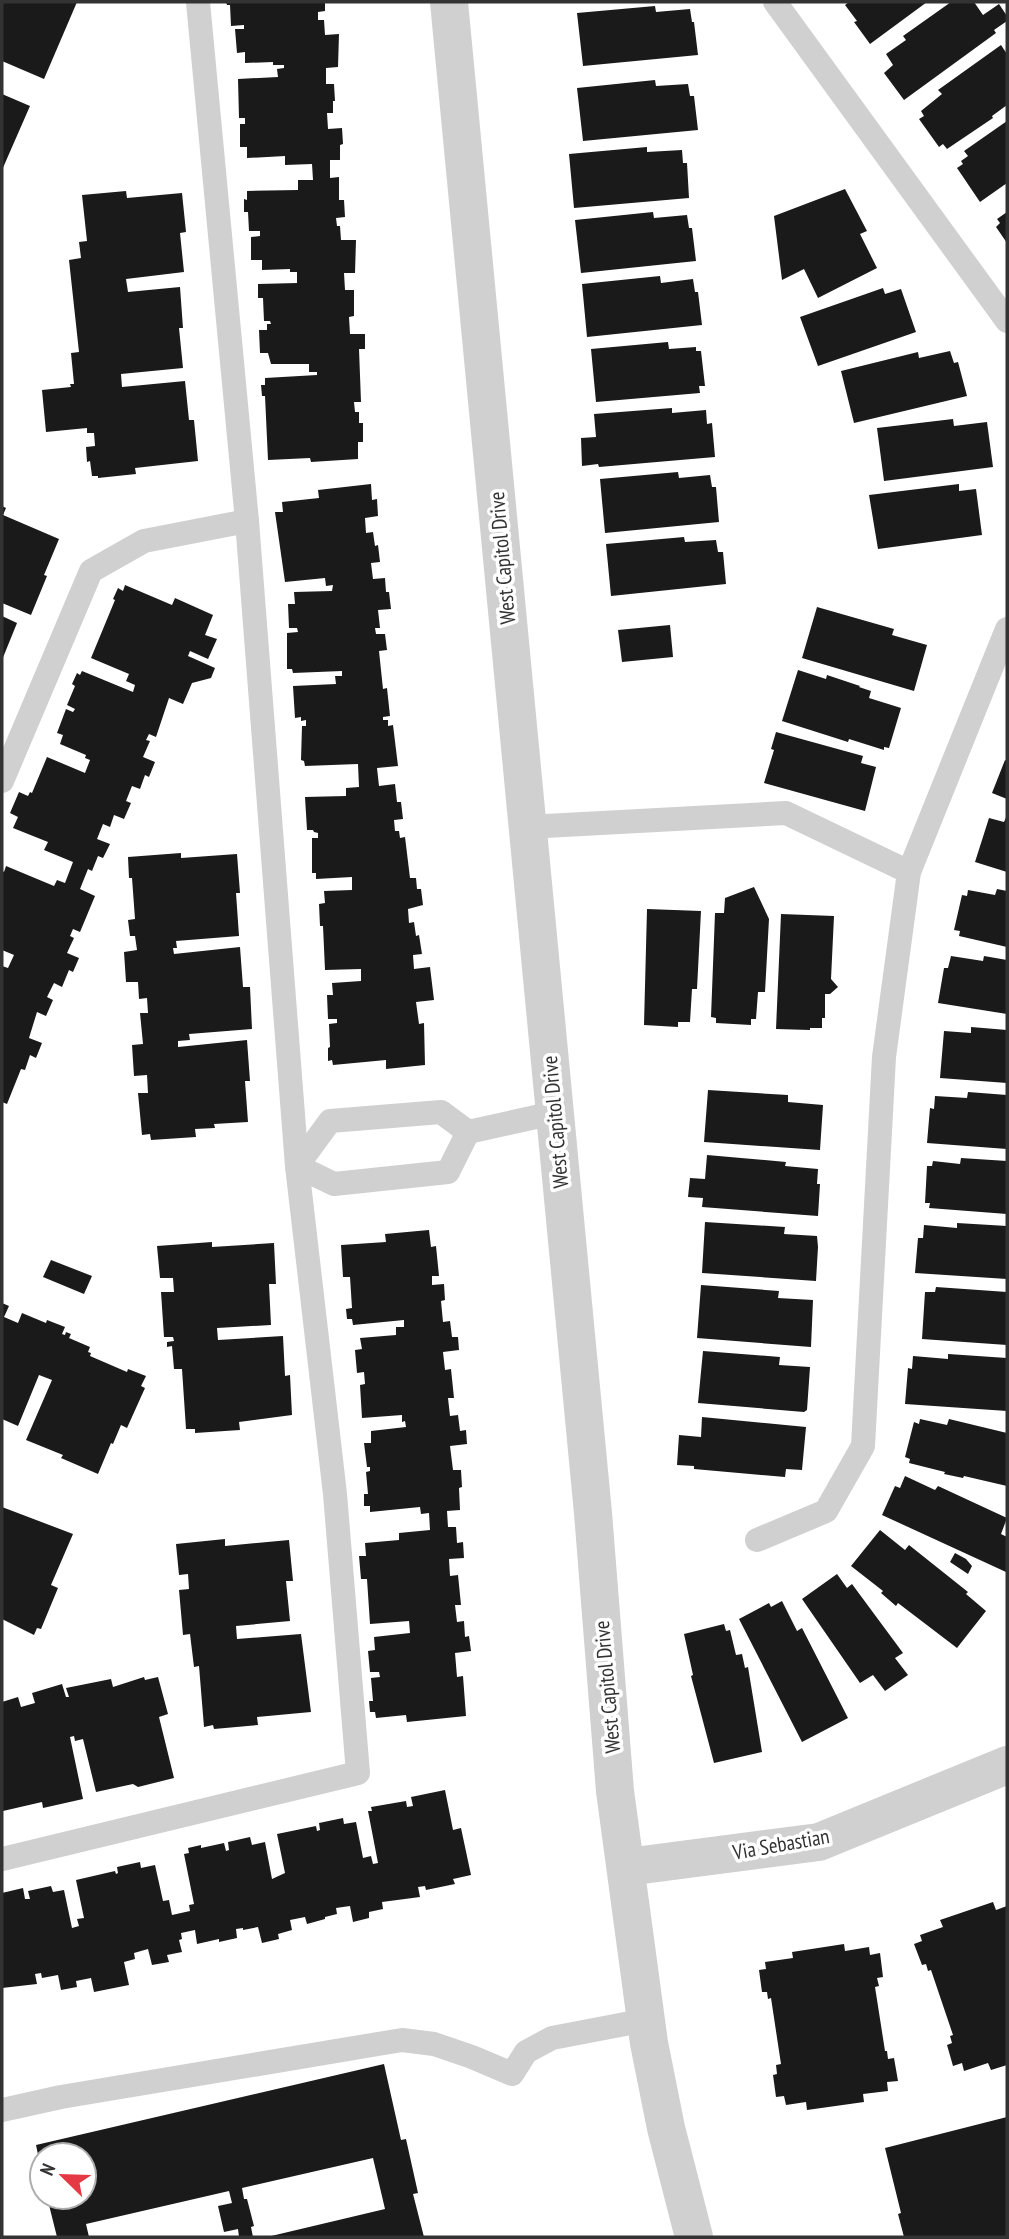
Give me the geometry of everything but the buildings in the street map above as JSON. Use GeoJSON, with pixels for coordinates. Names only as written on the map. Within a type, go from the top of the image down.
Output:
{"type":"FeatureCollection","features":[{"type":"Feature","properties":{"kind":"street","name":"West Capitol Drive"},"geometry":{"type":"LineString","coordinates":[[449,2],[593,1513],[615,1791],[646,2020],[666,2128],[694,2237]]}},
{"type":"Feature","properties":{"kind":"street","name":"Via Sebastian"},"geometry":{"type":"LineString","coordinates":[[627,1867],[819,1842],[1007,1765]]}},
{"type":"Feature","properties":{"kind":"lane"},"geometry":{"type":"LineString","coordinates":[[2,1859],[358,1773],[335,1494],[298,1167],[247,521],[198,2]]}},
{"type":"Feature","properties":{"kind":"lane"},"geometry":{"type":"LineString","coordinates":[[775,2],[1007,321]]}},
{"type":"Feature","properties":{"kind":"lane"},"geometry":{"type":"LineString","coordinates":[[2,781],[91,572],[144,541],[247,521]]}},
{"type":"Feature","properties":{"kind":"lane"},"geometry":{"type":"LineString","coordinates":[[757,1540],[826,1511],[863,1446],[884,1057],[909,872],[1007,629]]}},
{"type":"Feature","properties":{"kind":"lane"},"geometry":{"type":"LineString","coordinates":[[527,827],[786,813],[909,872]]}},
{"type":"Feature","properties":{"kind":"lane"},"geometry":{"type":"LineString","coordinates":[[298,1167],[330,1121],[441,1112],[468,1132],[554,1113]]}},
{"type":"Feature","properties":{"kind":"lane"},"geometry":{"type":"LineString","coordinates":[[298,1167],[334,1184],[448,1172],[468,1132]]}},
{"type":"Feature","properties":{"kind":"lane"},"geometry":{"type":"LineString","coordinates":[[2,2110],[61,2097],[402,2040],[434,2044],[512,2074],[526,2052],[552,2038],[646,2020]]}}]}
